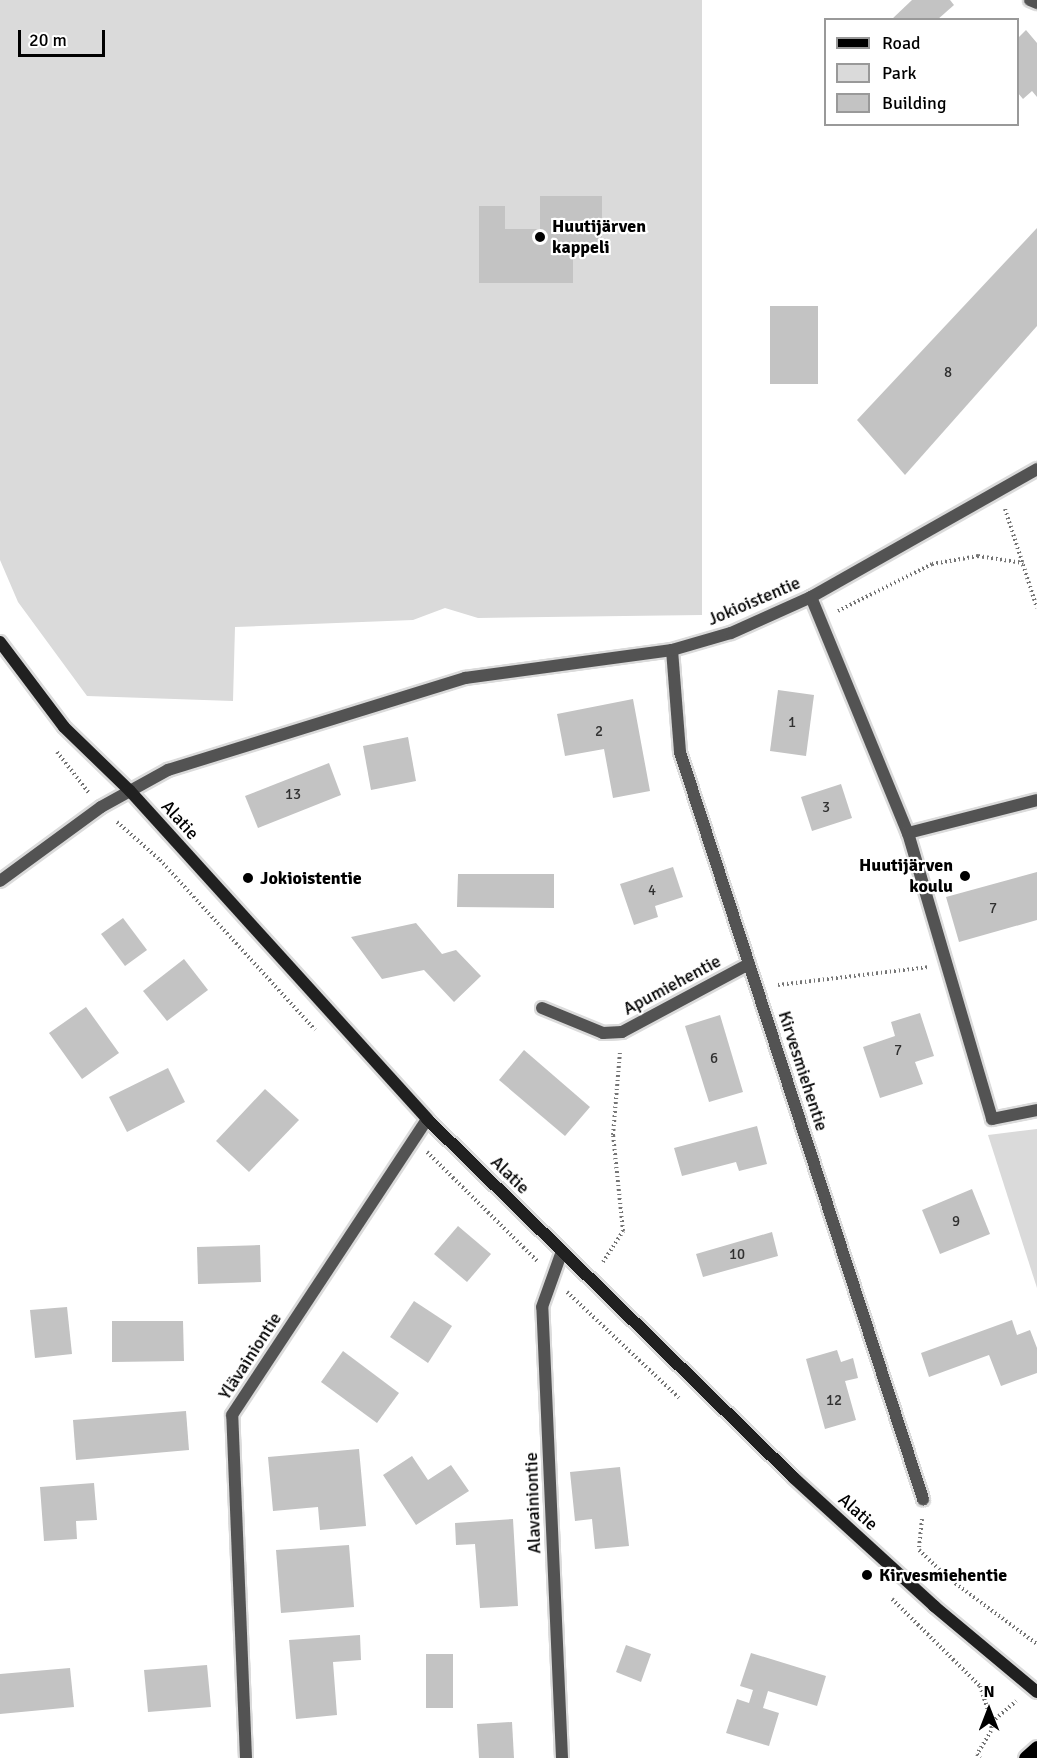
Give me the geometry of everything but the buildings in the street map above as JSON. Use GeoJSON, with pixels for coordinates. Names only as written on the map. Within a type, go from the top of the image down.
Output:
{"type":"FeatureCollection","features":[{"type":"Feature","properties":{"kind":"main road"},"geometry":{"type":"LineString","coordinates":[[1026,1758],[1037,1748]]}},
{"type":"Feature","properties":{"kind":"street"},"geometry":{"type":"LineString","coordinates":[[1030,0],[1037,3]]}},
{"type":"Feature","properties":{"kind":"street","name":"Jokioistentie"},"geometry":{"type":"LineString","coordinates":[[0,881],[101,807],[168,770],[465,678],[672,650],[731,633],[811,597],[1037,469]]}},
{"type":"Feature","properties":{"kind":"street"},"geometry":{"type":"LineString","coordinates":[[811,597],[908,833],[993,1119],[1037,1110]]}},
{"type":"Feature","properties":{"kind":"street","name":"Alatie"},"geometry":{"type":"LineString","coordinates":[[0,642],[64,727],[130,791],[427,1119],[591,1282],[794,1478],[934,1606],[1037,1692]]}},
{"type":"Feature","properties":{"kind":"street","name":"Kirvesmiehentie"},"geometry":{"type":"LineString","coordinates":[[672,650],[680,752],[923,1499]]}},
{"type":"Feature","properties":{"kind":"street"},"geometry":{"type":"LineString","coordinates":[[908,833],[1037,800]]}},
{"type":"Feature","properties":{"kind":"street","name":"Apumiehentie"},"geometry":{"type":"LineString","coordinates":[[542,1008],[603,1033],[622,1032],[749,964]]}},
{"type":"Feature","properties":{"kind":"street","name":"Ylävainiontie"},"geometry":{"type":"LineString","coordinates":[[246,1758],[232,1415],[427,1119]]}},
{"type":"Feature","properties":{"kind":"street","name":"Alavainiontie"},"geometry":{"type":"LineString","coordinates":[[562,1251],[542,1307],[562,1758]]}},
{"type":"Feature","properties":{"kind":"path"},"geometry":{"type":"LineString","coordinates":[[1000,491],[1037,609]]}},
{"type":"Feature","properties":{"kind":"path"},"geometry":{"type":"LineString","coordinates":[[819,620],[933,564],[978,556],[1023,563]]}},
{"type":"Feature","properties":{"kind":"path"},"geometry":{"type":"LineString","coordinates":[[757,988],[947,965]]}},
{"type":"Feature","properties":{"kind":"path"},"geometry":{"type":"LineString","coordinates":[[578,1304],[623,1232],[613,1135],[622,1032]]}},
{"type":"Feature","properties":{"kind":"path"},"geometry":{"type":"LineString","coordinates":[[923,1499],[919,1550],[948,1578],[1037,1644]]}},
{"type":"Feature","properties":{"kind":"green space"},"geometry":{"type":"Polygon","coordinates":[[[0,0],[702,0],[702,615],[478,618],[445,608],[413,620],[235,627],[233,701],[87,696],[18,602],[0,560],[0,0]]]}},
{"type":"Feature","properties":{"kind":"green space"},"geometry":{"type":"Polygon","coordinates":[[[1037,1129],[1037,1288],[988,1135],[1037,1129]]]}},
{"type":"Feature","properties":{"kind":"place","name":"Huutijärven kappeli"},"geometry":{"type":"Point","coordinates":[540,237]}},
{"type":"Feature","properties":{"kind":"place","name":"Huutijärven koulu"},"geometry":{"type":"Point","coordinates":[965,876]}},
{"type":"Feature","properties":{"kind":"place","name":"Jokioistentie"},"geometry":{"type":"Point","coordinates":[248,878]}},
{"type":"Feature","properties":{"kind":"place","name":"Kirvesmiehentie"},"geometry":{"type":"Point","coordinates":[867,1575]}}]}
